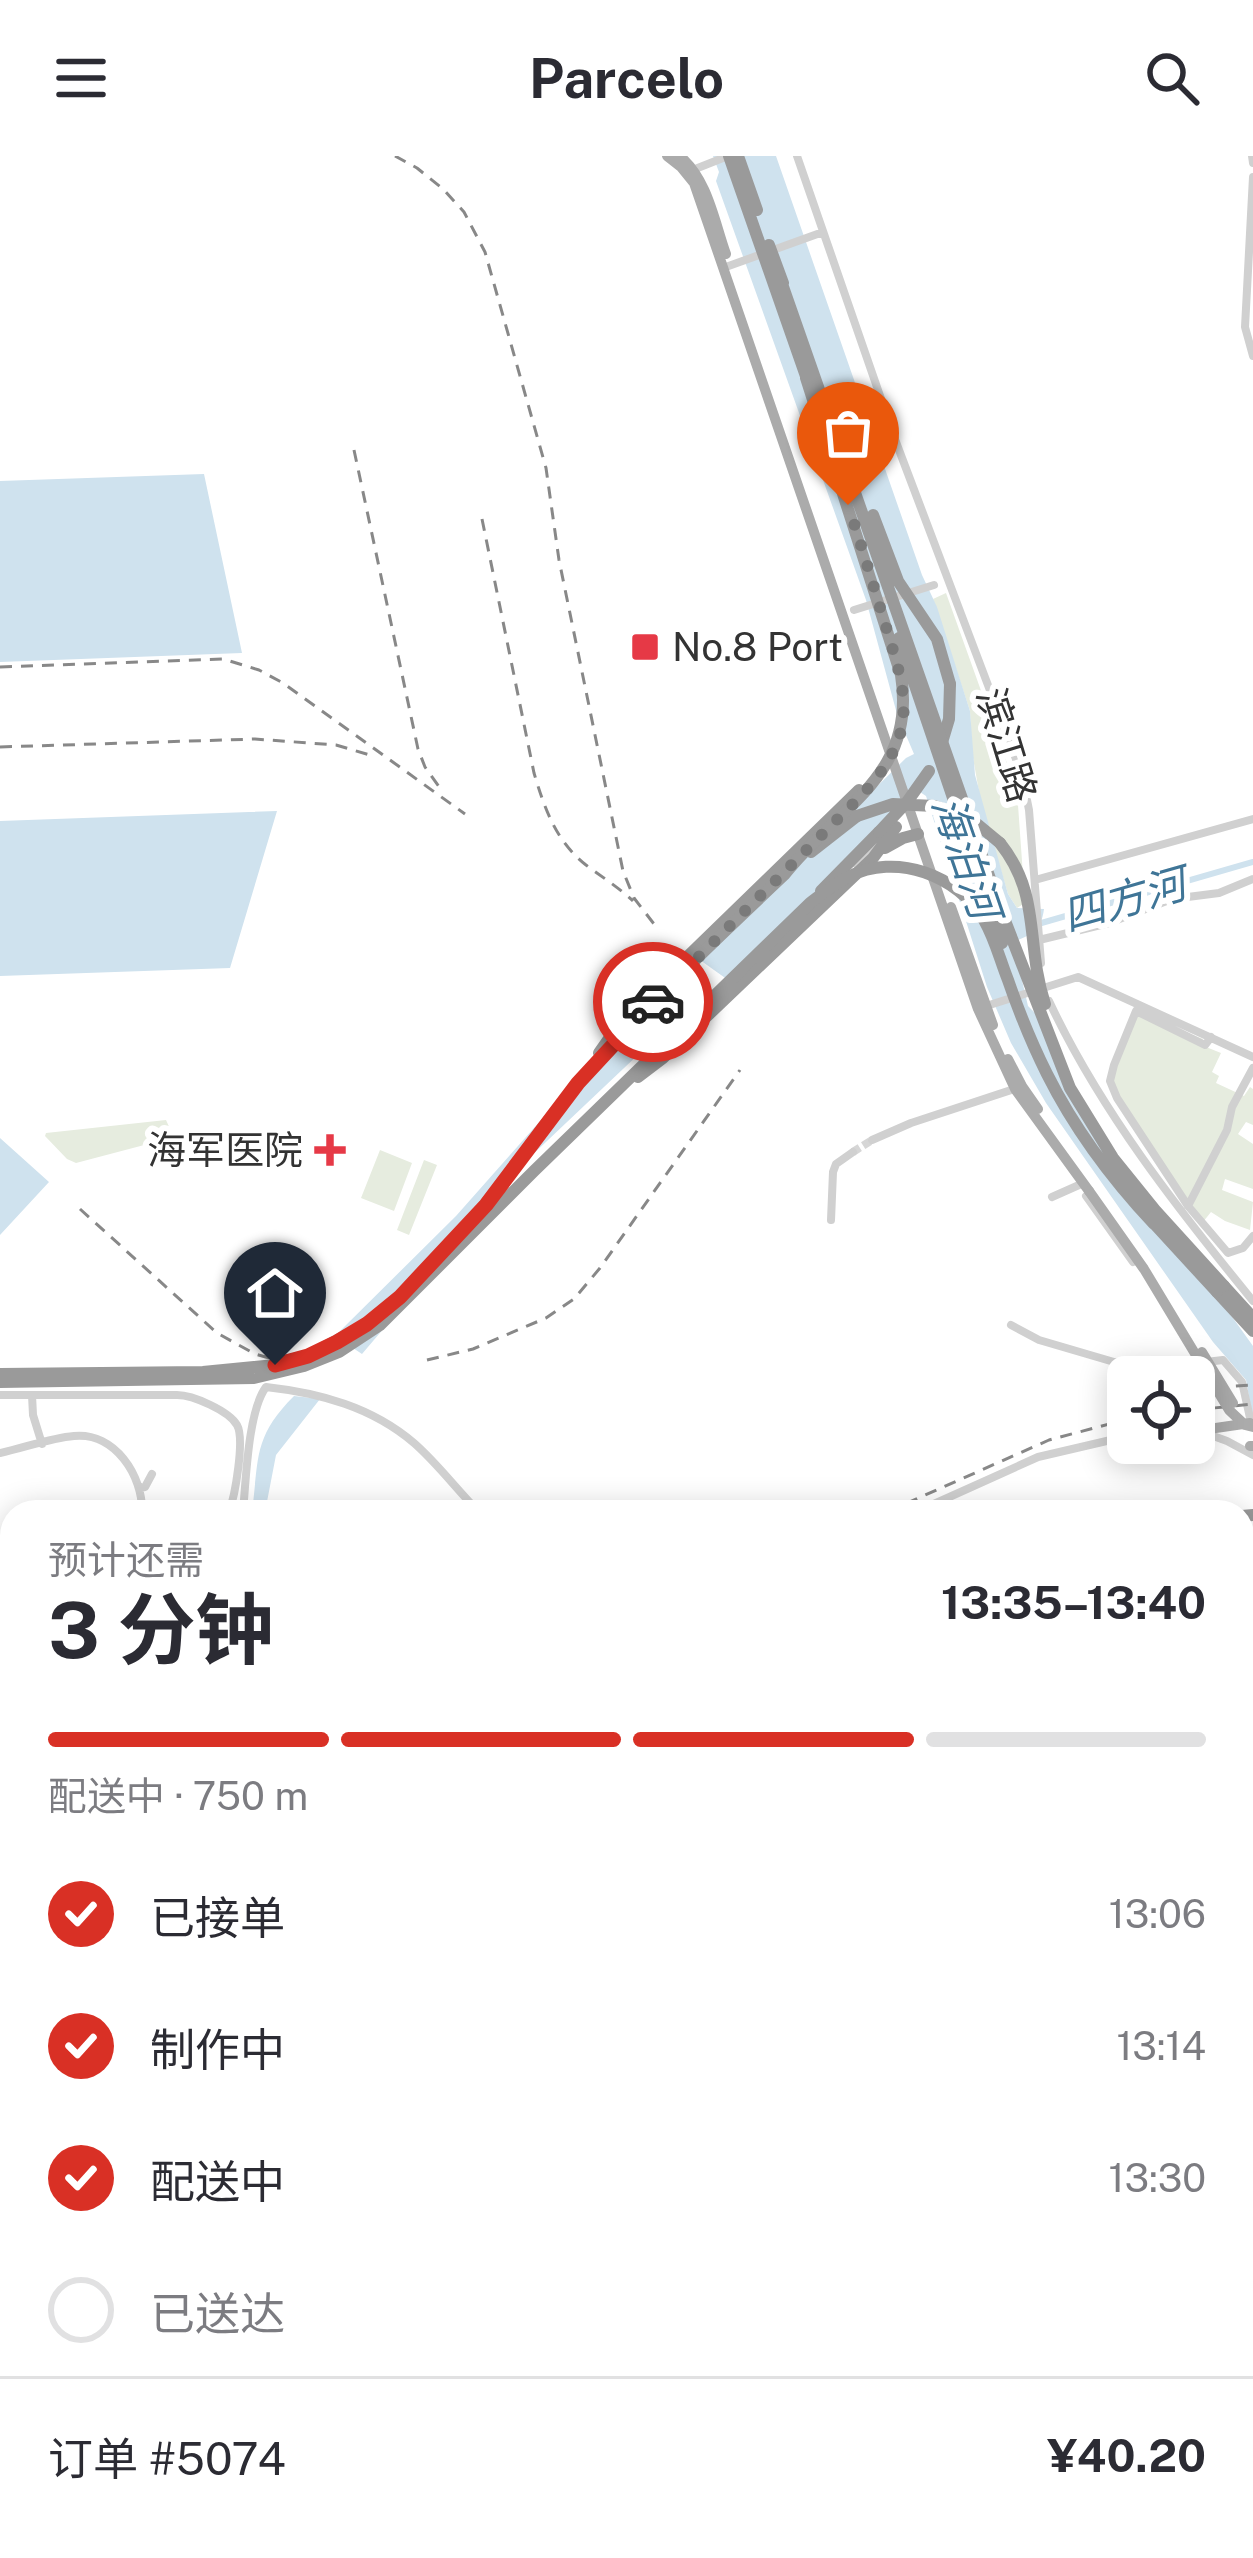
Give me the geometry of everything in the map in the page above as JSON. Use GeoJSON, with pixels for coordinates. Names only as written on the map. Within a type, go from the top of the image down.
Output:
{"type":"FeatureCollection","features":[{"type":"Feature","properties":{"kind":"highway"},"geometry":{"type":"LineString","coordinates":[[0,1378],[254,1378],[327,1358],[380,1324],[810,903],[907,802],[938,756],[949,719],[950,684],[937,639],[893,569],[732,156]]}},
{"type":"Feature","properties":{"kind":"highway"},"geometry":{"type":"LineString","coordinates":[[732,156],[902,674],[904,715],[898,742],[877,778],[784,875]]}},
{"type":"Feature","properties":{"kind":"highway"},"geometry":{"type":"LineString","coordinates":[[769,245],[1002,913],[1070,1088],[1113,1158],[1253,1318]]}},
{"type":"Feature","properties":{"kind":"highway"},"geometry":{"type":"LineString","coordinates":[[806,378],[1025,1009],[1064,1095],[1107,1164],[1154,1224]]}},
{"type":"Feature","properties":{"kind":"highway"},"geometry":{"type":"LineString","coordinates":[[0,1378],[275,1365],[308,1356],[367,1324],[400,1297],[506,1181],[618,1026],[892,759]]}},
{"type":"Feature","properties":{"kind":"highway"},"geometry":{"type":"LineString","coordinates":[[578,1083],[637,1018],[843,824],[893,804],[953,811],[994,836],[1016,863],[1027,890],[1035,973],[1078,1092],[1118,1156],[1224,1286]]}},
{"type":"Feature","properties":{"kind":"highway"},"geometry":{"type":"LineString","coordinates":[[612,1095],[663,1058],[867,864],[896,827]]}},
{"type":"Feature","properties":{"kind":"highway"},"geometry":{"type":"LineString","coordinates":[[879,852],[918,835]]}},
{"type":"Feature","properties":{"kind":"highway"},"geometry":{"type":"LineString","coordinates":[[810,903],[848,877],[891,867],[922,871],[964,896],[986,923],[1030,1040],[1060,1098],[1108,1172],[1253,1331]]}},
{"type":"Feature","properties":{"kind":"main road"},"geometry":{"type":"LineString","coordinates":[[667,156],[690,171]]}},
{"type":"Feature","properties":{"kind":"main road"},"geometry":{"type":"LineString","coordinates":[[680,156],[703,186],[850,611],[892,759]]}},
{"type":"Feature","properties":{"kind":"main road"},"geometry":{"type":"LineString","coordinates":[[731,266],[892,759],[986,1006]]}},
{"type":"Feature","properties":{"kind":"main road"},"geometry":{"type":"LineString","coordinates":[[912,809],[918,835],[1018,1088],[1088,1188]]}},
{"type":"Feature","properties":{"kind":"main road"},"geometry":{"type":"LineString","coordinates":[[1018,1088],[1144,1269],[1228,1410],[1253,1426]]}},
{"type":"Feature","properties":{"kind":"main road"},"geometry":{"type":"LineString","coordinates":[[1215,1429],[1253,1426]]}},
{"type":"Feature","properties":{"kind":"street"},"geometry":{"type":"LineString","coordinates":[[690,171],[732,156]]}},
{"type":"Feature","properties":{"kind":"street","name":"滨江路"},"geometry":{"type":"LineString","coordinates":[[796,156],[896,442],[1022,775],[1035,880],[1040,988],[1102,1099],[1202,1239],[1253,1301]]}},
{"type":"Feature","properties":{"kind":"street"},"geometry":{"type":"LineString","coordinates":[[1253,177],[1245,327],[1253,356]]}},
{"type":"Feature","properties":{"kind":"street"},"geometry":{"type":"LineString","coordinates":[[731,266],[823,232]]}},
{"type":"Feature","properties":{"kind":"street"},"geometry":{"type":"LineString","coordinates":[[850,611],[948,579]]}},
{"type":"Feature","properties":{"kind":"street"},"geometry":{"type":"LineString","coordinates":[[734,981],[912,809]]}},
{"type":"Feature","properties":{"kind":"street"},"geometry":{"type":"LineString","coordinates":[[1035,880],[1253,819]]}},
{"type":"Feature","properties":{"kind":"street"},"geometry":{"type":"LineString","coordinates":[[1039,936],[1109,922],[1172,899],[1219,892],[1253,879]]}},
{"type":"Feature","properties":{"kind":"street"},"geometry":{"type":"LineString","coordinates":[[986,1006],[1078,977],[1253,1057]]}},
{"type":"Feature","properties":{"kind":"street"},"geometry":{"type":"LineString","coordinates":[[1210,1037],[1205,1045],[1136,1011],[1110,1081],[1189,1206],[1228,1253],[1243,1249],[1253,1236]]}},
{"type":"Feature","properties":{"kind":"street"},"geometry":{"type":"LineString","coordinates":[[1189,1206],[1253,1068]]}},
{"type":"Feature","properties":{"kind":"street"},"geometry":{"type":"LineString","coordinates":[[872,1140],[1018,1088]]}},
{"type":"Feature","properties":{"kind":"street"},"geometry":{"type":"LineString","coordinates":[[831,1220],[833,1172],[853,1151]]}},
{"type":"Feature","properties":{"kind":"street"},"geometry":{"type":"LineString","coordinates":[[1052,1197],[1088,1188],[1113,1237],[1191,1356]]}},
{"type":"Feature","properties":{"kind":"street"},"geometry":{"type":"LineString","coordinates":[[1011,1325],[1039,1340],[1107,1361]]}},
{"type":"Feature","properties":{"kind":"street"},"geometry":{"type":"LineString","coordinates":[[1215,1360],[1228,1363],[1242,1382],[1253,1426]]}},
{"type":"Feature","properties":{"kind":"street"},"geometry":{"type":"LineString","coordinates":[[244,1500],[250,1441],[266,1387],[322,1395],[373,1415],[413,1442],[468,1500]]}},
{"type":"Feature","properties":{"kind":"street"},"geometry":{"type":"LineString","coordinates":[[0,1395],[177,1394],[202,1401],[233,1419],[240,1434],[232,1500]]}},
{"type":"Feature","properties":{"kind":"street"},"geometry":{"type":"LineString","coordinates":[[32,1395],[42,1444]]}},
{"type":"Feature","properties":{"kind":"street"},"geometry":{"type":"LineString","coordinates":[[0,1454],[78,1435],[92,1438],[122,1457],[135,1473],[141,1500]]}},
{"type":"Feature","properties":{"kind":"street"},"geometry":{"type":"LineString","coordinates":[[1215,1436],[1252,1448]]}},
{"type":"Feature","properties":{"kind":"street"},"geometry":{"type":"LineString","coordinates":[[943,1500],[1038,1457],[1107,1441]]}},
{"type":"Feature","properties":{"kind":"street"},"geometry":{"type":"LineString","coordinates":[[140,1488],[152,1474]]}},
{"type":"Feature","properties":{"kind":"shaded area"},"geometry":{"type":"Polygon","coordinates":[[[946,593],[1017,791],[1025,903],[1017,908],[1008,894],[981,803],[970,711],[933,599],[946,593]]]}},
{"type":"Feature","properties":{"kind":"shaded area"},"geometry":{"type":"Polygon","coordinates":[[[1137,1013],[1203,1039],[1201,1045],[1221,1053],[1212,1072],[1219,1076],[1216,1083],[1244,1096],[1253,1089],[1253,1125],[1246,1122],[1238,1134],[1253,1144],[1253,1189],[1225,1179],[1222,1190],[1253,1202],[1250,1230],[1211,1212],[1203,1222],[1110,1081],[1137,1013]]]}},
{"type":"Feature","properties":{"kind":"shaded area"},"geometry":{"type":"Polygon","coordinates":[[[166,1120],[171,1131],[167,1139],[76,1163],[45,1136],[46,1133],[166,1120]]]}},
{"type":"Feature","properties":{"kind":"shaded area"},"geometry":{"type":"Polygon","coordinates":[[[380,1150],[412,1163],[394,1211],[361,1198],[380,1150]]]}},
{"type":"Feature","properties":{"kind":"shaded area"},"geometry":{"type":"Polygon","coordinates":[[[424,1160],[437,1165],[409,1235],[397,1230],[424,1160]]]}},
{"type":"Feature","properties":{"kind":"water","name":"海泊河"},"geometry":{"type":"Polygon","coordinates":[[[713,156],[776,156],[970,711],[975,775],[1008,894],[1017,908],[1044,909],[1035,931],[1013,942],[1028,1006],[1096,1127],[1253,1346],[1253,1419],[1246,1380],[1213,1342],[1046,1103],[1011,1043],[987,987],[926,796],[917,790],[728,980],[700,960],[914,754],[897,714],[866,600],[716,181],[719,172],[713,156]]]}},
{"type":"Feature","properties":{"kind":"water"},"geometry":{"type":"Polygon","coordinates":[[[204,474],[242,653],[0,662],[0,481],[204,474]]]}},
{"type":"Feature","properties":{"kind":"water"},"geometry":{"type":"Polygon","coordinates":[[[277,811],[230,968],[0,976],[0,821],[277,811]]]}},
{"type":"Feature","properties":{"kind":"water"},"geometry":{"type":"Polygon","coordinates":[[[672,988],[699,1008],[680,1015],[528,1159],[362,1354],[335,1336],[456,1216],[587,1068],[672,988]]]}},
{"type":"Feature","properties":{"kind":"water"},"geometry":{"type":"Polygon","coordinates":[[[0,1138],[49,1182],[0,1235],[0,1138]]]}},
{"type":"Feature","properties":{"kind":"water"},"geometry":{"type":"Polygon","coordinates":[[[294,1396],[320,1399],[276,1455],[267,1500],[253,1500],[265,1436],[294,1396]]]}},
{"type":"Feature","properties":{"kind":"waterway","name":"四方河"},"geometry":{"type":"LineString","coordinates":[[1038,924],[1253,862]]}},
{"type":"Feature","properties":{"kind":"tunnel"},"geometry":{"type":"LineString","coordinates":[[853,1152],[872,1140]]}},
{"type":"Feature","properties":{"kind":"railway"},"geometry":{"type":"LineString","coordinates":[[395,156],[443,189],[464,212],[485,252],[546,468],[559,560],[623,871],[634,898],[654,924]]}},
{"type":"Feature","properties":{"kind":"railway"},"geometry":{"type":"LineString","coordinates":[[354,450],[418,749],[442,791]]}},
{"type":"Feature","properties":{"kind":"railway"},"geometry":{"type":"LineString","coordinates":[[482,519],[534,773],[547,812],[576,856],[633,901]]}},
{"type":"Feature","properties":{"kind":"railway"},"geometry":{"type":"LineString","coordinates":[[0,667],[223,659],[259,670],[465,814]]}},
{"type":"Feature","properties":{"kind":"railway"},"geometry":{"type":"LineString","coordinates":[[0,747],[255,739],[336,745],[370,755]]}},
{"type":"Feature","properties":{"kind":"railway"},"geometry":{"type":"LineString","coordinates":[[427,1360],[473,1349],[546,1318],[574,1299],[740,1070]]}},
{"type":"Feature","properties":{"kind":"railway"},"geometry":{"type":"LineString","coordinates":[[80,1209],[217,1333],[255,1354],[287,1363]]}},
{"type":"Feature","properties":{"kind":"railway"},"geometry":{"type":"LineString","coordinates":[[1215,1387],[1253,1385]]}},
{"type":"Feature","properties":{"kind":"railway"},"geometry":{"type":"LineString","coordinates":[[1215,1408],[1253,1404]]}},
{"type":"Feature","properties":{"kind":"railway"},"geometry":{"type":"LineString","coordinates":[[914,1500],[1049,1440],[1107,1425]]}},
{"type":"Feature","properties":{"kind":"way so far"},"geometry":{"type":"LineString","coordinates":[[653,1002],[860,797],[888,763],[898,742],[904,715],[902,674],[848,505]]}},
{"type":"Feature","properties":{"kind":"place","name":"No.8 Port"},"geometry":{"type":"Point","coordinates":[645,647]}},
{"type":"Feature","properties":{"kind":"place","name":"海军医院"},"geometry":{"type":"Point","coordinates":[330,1150]}},
{"type":"Feature","properties":{"kind":"route"},"geometry":{"type":"LineString","coordinates":[[275,1365],[337,1342],[400,1297],[486,1205],[578,1083],[653,1002]]}}]}
